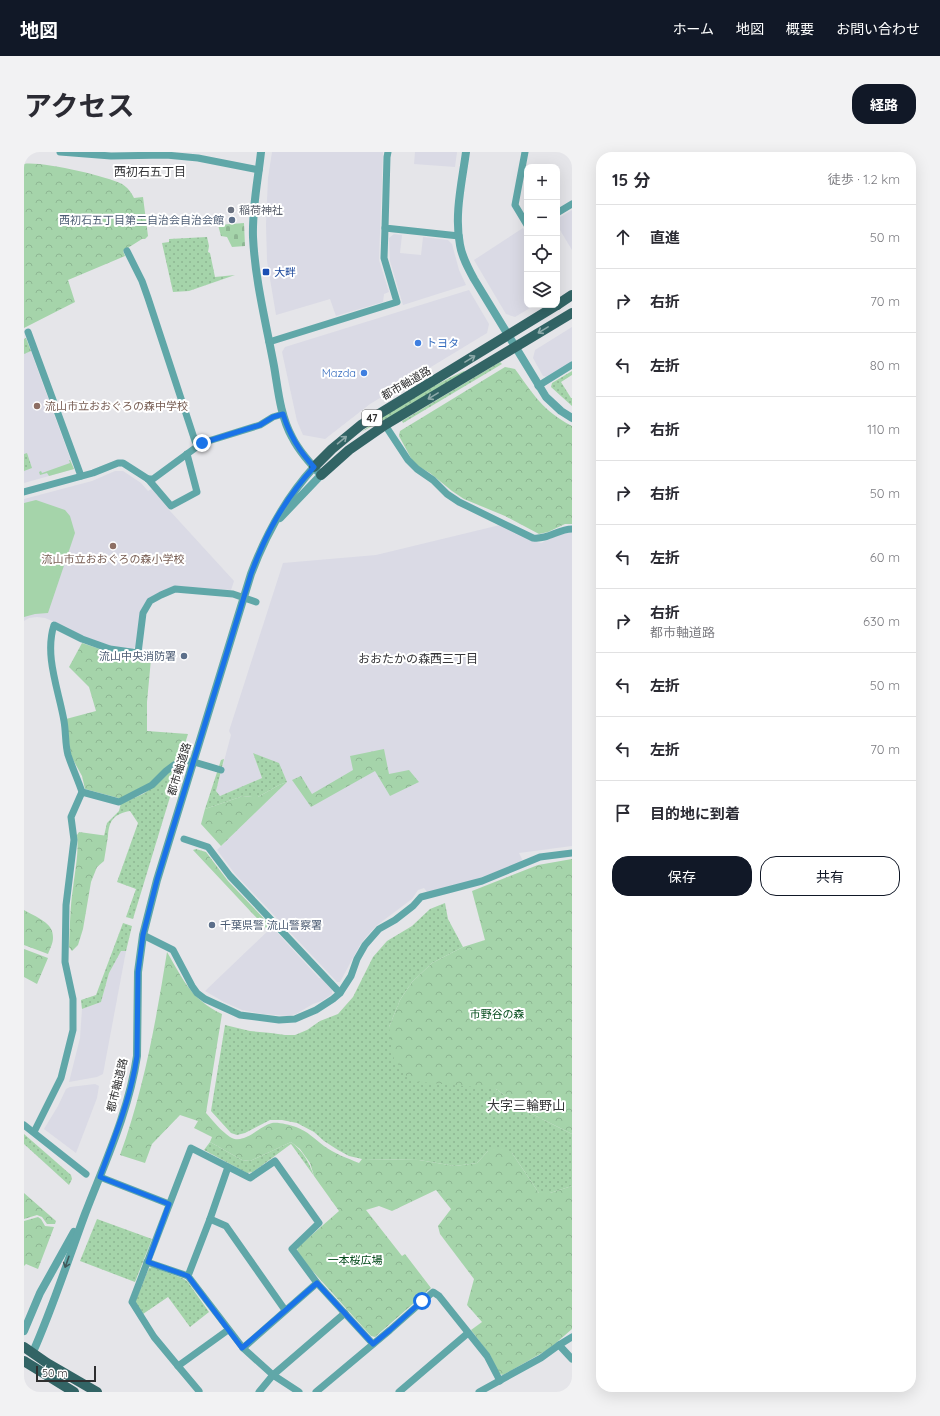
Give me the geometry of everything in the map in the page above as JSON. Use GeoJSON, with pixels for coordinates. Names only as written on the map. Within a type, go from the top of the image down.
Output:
{"type":"FeatureCollection","features":[{"type":"Feature","properties":{"kind":"main road","name":"都市軸道路"},"geometry":{"type":"LineString","coordinates":[[560,303],[572,296]]}},
{"type":"Feature","properties":{"kind":"main road","name":"都市軸道路"},"geometry":{"type":"LineString","coordinates":[[314,467],[332,449],[361,425],[552,308]]}},
{"type":"Feature","properties":{"kind":"main road","name":"47"},"geometry":{"type":"LineString","coordinates":[[321,475],[349,450],[385,425],[572,313]]}},
{"type":"Feature","properties":{"kind":"main road","name":"都市軸道路"},"geometry":{"type":"LineString","coordinates":[[25,1365],[28,1350]]}},
{"type":"Feature","properties":{"kind":"main road"},"geometry":{"type":"LineString","coordinates":[[28,1350],[47,1363],[97,1392]]}},
{"type":"Feature","properties":{"kind":"main road"},"geometry":{"type":"LineString","coordinates":[[25,1365],[74,1392]]}},
{"type":"Feature","properties":{"kind":"street"},"geometry":{"type":"LineString","coordinates":[[60,152],[166,154],[198,158],[259,170]]}},
{"type":"Feature","properties":{"kind":"street"},"geometry":{"type":"LineString","coordinates":[[261,152],[254,206],[253,237],[259,287],[269,342],[283,414],[293,440],[321,475],[294,502],[267,534]]}},
{"type":"Feature","properties":{"kind":"street"},"geometry":{"type":"LineString","coordinates":[[269,342],[397,302],[384,258],[386,157],[388,152]]}},
{"type":"Feature","properties":{"kind":"street"},"geometry":{"type":"LineString","coordinates":[[466,152],[458,210],[459,236],[463,255],[469,269],[538,386],[553,405],[572,418]]}},
{"type":"Feature","properties":{"kind":"street"},"geometry":{"type":"LineString","coordinates":[[524,220],[515,205],[525,152]]}},
{"type":"Feature","properties":{"kind":"street"},"geometry":{"type":"LineString","coordinates":[[560,211],[572,204]]}},
{"type":"Feature","properties":{"kind":"street"},"geometry":{"type":"LineString","coordinates":[[385,228],[459,236]]}},
{"type":"Feature","properties":{"kind":"street"},"geometry":{"type":"LineString","coordinates":[[127,251],[142,281],[195,441],[198,446]]}},
{"type":"Feature","properties":{"kind":"street"},"geometry":{"type":"LineString","coordinates":[[28,332],[81,476]]}},
{"type":"Feature","properties":{"kind":"street"},"geometry":{"type":"LineString","coordinates":[[538,386],[572,365]]}},
{"type":"Feature","properties":{"kind":"street"},"geometry":{"type":"LineString","coordinates":[[148,479],[153,479],[202,443],[260,425],[273,417],[283,414]]}},
{"type":"Feature","properties":{"kind":"street"},"geometry":{"type":"LineString","coordinates":[[385,425],[408,460],[417,469],[433,480],[459,502],[533,538],[540,539],[566,529],[572,529]]}},
{"type":"Feature","properties":{"kind":"street"},"geometry":{"type":"LineString","coordinates":[[24,492],[93,473],[118,463],[124,464],[148,479],[171,506],[197,492],[187,454]]}},
{"type":"Feature","properties":{"kind":"street","name":"都市軸道路"},"geometry":{"type":"LineString","coordinates":[[28,1350],[55,1299],[126,1104],[137,1056],[138,972],[143,935],[157,880],[244,597],[258,555],[267,534],[286,502],[314,467]]}},
{"type":"Feature","properties":{"kind":"street"},"geometry":{"type":"LineString","coordinates":[[34,1132],[61,1078],[73,1030],[72,999],[65,962],[66,905],[74,840],[71,817],[82,792],[68,753],[64,723],[55,683],[51,646],[54,625],[82,639],[110,649],[138,653],[143,613],[150,601],[161,595],[175,589],[233,594],[256,602]]}},
{"type":"Feature","properties":{"kind":"street"},"geometry":{"type":"LineString","coordinates":[[82,792],[119,802],[152,785],[174,765],[183,760],[221,770]]}},
{"type":"Feature","properties":{"kind":"street"},"geometry":{"type":"LineString","coordinates":[[184,839],[208,846],[230,876],[340,993]]}},
{"type":"Feature","properties":{"kind":"street"},"geometry":{"type":"LineString","coordinates":[[143,935],[174,950],[197,993],[227,1010],[240,1015],[279,1020],[295,1018],[316,1010],[340,993],[351,976],[357,959],[365,945],[379,929],[413,906],[420,897],[482,881],[540,857],[572,853]]}},
{"type":"Feature","properties":{"kind":"street"},"geometry":{"type":"LineString","coordinates":[[24,1125],[86,1174]]}},
{"type":"Feature","properties":{"kind":"street"},"geometry":{"type":"LineString","coordinates":[[199,1391],[154,1337],[132,1302],[191,1148],[250,1178],[275,1161],[319,1223],[292,1249],[317,1283],[373,1344]]}},
{"type":"Feature","properties":{"kind":"street"},"geometry":{"type":"LineString","coordinates":[[188,1276],[228,1167]]}},
{"type":"Feature","properties":{"kind":"street"},"geometry":{"type":"LineString","coordinates":[[100,1177],[169,1204]]}},
{"type":"Feature","properties":{"kind":"street"},"geometry":{"type":"LineString","coordinates":[[24,1330],[40,1293],[86,1213]]}},
{"type":"Feature","properties":{"kind":"street"},"geometry":{"type":"LineString","coordinates":[[210,1219],[226,1226],[285,1310]]}},
{"type":"Feature","properties":{"kind":"street"},"geometry":{"type":"LineString","coordinates":[[148,1262],[188,1276],[242,1348],[273,1375],[299,1392]]}},
{"type":"Feature","properties":{"kind":"street"},"geometry":{"type":"LineString","coordinates":[[242,1348],[317,1283]]}},
{"type":"Feature","properties":{"kind":"street"},"geometry":{"type":"LineString","coordinates":[[316,1392],[433,1292],[439,1296],[487,1356],[500,1381]]}},
{"type":"Feature","properties":{"kind":"street"},"geometry":{"type":"LineString","coordinates":[[259,1392],[273,1375],[345,1313]]}},
{"type":"Feature","properties":{"kind":"street"},"geometry":{"type":"LineString","coordinates":[[178,1366],[228,1330]]}},
{"type":"Feature","properties":{"kind":"street"},"geometry":{"type":"LineString","coordinates":[[399,1392],[468,1333]]}},
{"type":"Feature","properties":{"kind":"street"},"geometry":{"type":"LineString","coordinates":[[480,1392],[541,1358],[572,1337]]}},
{"type":"Feature","properties":{"kind":"street"},"geometry":{"type":"LineString","coordinates":[[559,1345],[572,1359]]}},
{"type":"Feature","properties":{"kind":"shaded area"},"geometry":{"type":"Polygon","coordinates":[[[272,152],[383,152],[379,260],[389,292],[384,294],[383,302],[336,316],[330,299],[276,315],[267,261],[266,224],[268,178],[272,152]]]}},
{"type":"Feature","properties":{"kind":"shaded area"},"geometry":{"type":"Polygon","coordinates":[[[415,152],[457,152],[455,167],[414,164],[415,152]]]}},
{"type":"Feature","properties":{"kind":"shaded area"},"geometry":{"type":"Polygon","coordinates":[[[572,210],[572,250],[560,230],[560,217],[572,210]]]}},
{"type":"Feature","properties":{"kind":"shaded area"},"geometry":{"type":"Polygon","coordinates":[[[523,228],[524,308],[530,308],[515,317],[506,314],[474,260],[523,228]]]}},
{"type":"Feature","properties":{"kind":"shaded area"},"geometry":{"type":"Polygon","coordinates":[[[394,234],[402,235],[400,253],[421,255],[423,237],[448,240],[452,244],[459,270],[466,285],[403,305],[390,261],[389,238],[394,234]]]}},
{"type":"Feature","properties":{"kind":"shaded area"},"geometry":{"type":"Polygon","coordinates":[[[469,290],[489,324],[487,333],[370,404],[325,439],[303,435],[297,421],[282,352],[285,347],[469,290]]]}},
{"type":"Feature","properties":{"kind":"shaded area"},"geometry":{"type":"Polygon","coordinates":[[[572,327],[572,362],[547,377],[543,376],[533,358],[535,350],[572,327]]]}},
{"type":"Feature","properties":{"kind":"shaded area","name":"流山市立おおぐろの森中学校"},"geometry":{"type":"Polygon","coordinates":[[[26,338],[74,469],[24,483],[24,339],[26,338]]]}},
{"type":"Feature","properties":{"kind":"shaded area","name":"流山市立おおぐろの森小学校"},"geometry":{"type":"Polygon","coordinates":[[[115,471],[123,471],[141,483],[148,491],[152,489],[170,511],[234,581],[231,590],[173,586],[149,598],[136,646],[131,650],[109,645],[80,635],[67,627],[45,618],[29,618],[24,621],[24,499],[92,481],[115,471]]]}},
{"type":"Feature","properties":{"kind":"shaded area"},"geometry":{"type":"Polygon","coordinates":[[[500,525],[541,543],[563,533],[572,532],[572,846],[519,853],[522,859],[521,862],[493,873],[427,892],[424,888],[418,890],[412,899],[376,926],[367,936],[360,945],[340,982],[337,982],[235,874],[217,850],[287,782],[253,753],[262,778],[220,796],[216,791],[231,735],[229,731],[283,563],[376,555],[500,525]]]}},
{"type":"Feature","properties":{"kind":"shaded area"},"geometry":{"type":"Polygon","coordinates":[[[272,927],[319,978],[321,978],[332,989],[332,994],[322,1001],[313,1004],[296,1014],[288,1016],[263,1014],[242,1010],[205,991],[272,927]]]}},
{"type":"Feature","properties":{"kind":"shaded area"},"geometry":{"type":"Polygon","coordinates":[[[121,950],[126,951],[103,1074],[97,1077],[69,1082],[80,1038],[82,1009],[101,1002],[109,973],[121,950]]]}},
{"type":"Feature","properties":{"kind":"shaded area"},"geometry":{"type":"Polygon","coordinates":[[[95,1084],[99,1086],[97,1098],[76,1153],[44,1129],[66,1089],[70,1087],[95,1084]]]}},
{"type":"Feature","properties":{"kind":"green space"},"geometry":{"type":"Polygon","coordinates":[[[24,164],[44,165],[73,170],[102,177],[122,184],[129,190],[134,198],[143,197],[148,236],[123,251],[125,256],[68,280],[75,302],[24,328],[24,164]]]}},
{"type":"Feature","properties":{"kind":"green space"},"geometry":{"type":"Polygon","coordinates":[[[244,223],[245,246],[232,247],[227,237],[221,236],[218,225],[244,223]]]}},
{"type":"Feature","properties":{"kind":"green space"},"geometry":{"type":"Polygon","coordinates":[[[207,237],[209,246],[208,252],[210,253],[215,277],[235,275],[189,291],[173,292],[162,243],[169,242],[169,239],[207,237]]]}},
{"type":"Feature","properties":{"kind":"green space"},"geometry":{"type":"Polygon","coordinates":[[[26,338],[31,351],[24,354],[24,339],[26,338]]]}},
{"type":"Feature","properties":{"kind":"green space"},"geometry":{"type":"Polygon","coordinates":[[[500,362],[502,364],[403,423],[402,421],[500,362]]]}},
{"type":"Feature","properties":{"kind":"green space"},"geometry":{"type":"Polygon","coordinates":[[[505,367],[515,369],[533,394],[546,408],[572,426],[572,524],[565,524],[548,532],[539,534],[505,516],[464,499],[430,473],[416,465],[399,436],[400,431],[505,367]]]}},
{"type":"Feature","properties":{"kind":"green space"},"geometry":{"type":"Polygon","coordinates":[[[464,371],[465,372],[397,413],[361,432],[411,399],[464,371]]]}},
{"type":"Feature","properties":{"kind":"green space"},"geometry":{"type":"Polygon","coordinates":[[[572,371],[572,375],[561,382],[572,398],[572,406],[551,387],[552,383],[572,371]]]}},
{"type":"Feature","properties":{"kind":"green space"},"geometry":{"type":"Polygon","coordinates":[[[27,453],[32,468],[24,471],[24,454],[27,453]]]}},
{"type":"Feature","properties":{"kind":"green space"},"geometry":{"type":"Polygon","coordinates":[[[69,460],[74,469],[49,476],[47,473],[40,475],[39,472],[41,471],[42,473],[70,463],[69,460]]]}},
{"type":"Feature","properties":{"kind":"green space"},"geometry":{"type":"Polygon","coordinates":[[[36,500],[65,510],[70,516],[75,533],[48,613],[24,617],[24,503],[36,500]]]}},
{"type":"Feature","properties":{"kind":"green space"},"geometry":{"type":"Polygon","coordinates":[[[82,643],[115,654],[151,659],[147,702],[147,731],[188,734],[180,759],[151,783],[122,799],[85,789],[82,776],[71,756],[66,719],[96,711],[89,687],[69,667],[82,643]]]}},
{"type":"Feature","properties":{"kind":"green space"},"geometry":{"type":"Polygon","coordinates":[[[384,749],[389,774],[409,770],[419,782],[390,796],[375,771],[311,807],[292,780],[301,776],[312,794],[353,770],[350,756],[384,749]]]}},
{"type":"Feature","properties":{"kind":"green space"},"geometry":{"type":"Polygon","coordinates":[[[253,753],[279,763],[287,782],[258,797],[243,796],[205,809],[221,760],[224,759],[216,791],[220,796],[262,778],[253,753]]]}},
{"type":"Feature","properties":{"kind":"green space"},"geometry":{"type":"Polygon","coordinates":[[[180,764],[133,919],[126,917],[136,889],[117,882],[138,823],[130,811],[125,812],[113,819],[108,836],[104,836],[107,823],[119,811],[121,803],[143,794],[155,786],[167,772],[180,764]]]}},
{"type":"Feature","properties":{"kind":"green space"},"geometry":{"type":"Polygon","coordinates":[[[287,782],[221,846],[201,824],[205,809],[243,796],[258,797],[287,782]]]}},
{"type":"Feature","properties":{"kind":"green space"},"geometry":{"type":"Polygon","coordinates":[[[79,832],[108,836],[104,861],[97,867],[91,882],[83,929],[78,945],[72,951],[69,947],[71,910],[77,855],[77,835],[79,832]]]}},
{"type":"Feature","properties":{"kind":"green space"},"geometry":{"type":"Polygon","coordinates":[[[196,849],[206,852],[228,881],[272,927],[268,930],[193,850],[196,849]]]}},
{"type":"Feature","properties":{"kind":"green space","name":"市野谷の森"},"geometry":{"type":"Polygon","coordinates":[[[572,859],[572,1134],[528,1112],[496,1089],[410,1081],[394,1059],[389,1027],[400,1000],[412,982],[432,963],[463,947],[485,940],[472,891],[538,865],[572,859]]]}},
{"type":"Feature","properties":{"kind":"green space"},"geometry":{"type":"Polygon","coordinates":[[[445,903],[448,919],[463,947],[432,963],[412,982],[400,1000],[389,1027],[496,1089],[528,1112],[572,1134],[572,1186],[550,1193],[539,1193],[512,1153],[488,1151],[477,1163],[455,1166],[419,1160],[362,1159],[349,1156],[324,1141],[314,1132],[297,1123],[282,1120],[270,1120],[245,1133],[237,1135],[231,1133],[211,1111],[225,1025],[250,1031],[295,1035],[307,1030],[320,1021],[338,1014],[353,997],[373,957],[387,941],[412,926],[430,909],[445,903]]]}},
{"type":"Feature","properties":{"kind":"green space"},"geometry":{"type":"Polygon","coordinates":[[[24,910],[43,921],[50,928],[53,940],[48,954],[24,945],[24,910]]]}},
{"type":"Feature","properties":{"kind":"green space"},"geometry":{"type":"Polygon","coordinates":[[[123,923],[132,926],[126,951],[121,951],[109,973],[101,1002],[82,1009],[81,1000],[96,995],[123,923]]]}},
{"type":"Feature","properties":{"kind":"green space"},"geometry":{"type":"Polygon","coordinates":[[[24,949],[48,958],[37,984],[24,977],[24,949]]]}},
{"type":"Feature","properties":{"kind":"green space","name":"一本桜広場"},"geometry":{"type":"Polygon","coordinates":[[[167,952],[189,988],[195,995],[211,1008],[222,1014],[206,1113],[220,1129],[230,1137],[241,1139],[272,1123],[284,1124],[296,1127],[308,1133],[332,1151],[359,1163],[362,1159],[419,1160],[455,1166],[477,1163],[488,1151],[501,1146],[512,1153],[539,1193],[550,1193],[572,1186],[572,1329],[549,1349],[503,1375],[499,1374],[490,1355],[471,1330],[482,1322],[467,1305],[474,1279],[440,1234],[438,1226],[451,1209],[436,1190],[392,1211],[379,1206],[366,1210],[402,1256],[405,1254],[431,1288],[375,1337],[371,1336],[308,1266],[297,1251],[298,1247],[339,1211],[314,1176],[310,1163],[300,1149],[291,1142],[250,1161],[242,1160],[210,1142],[212,1137],[194,1128],[198,1121],[180,1115],[152,1144],[145,1163],[120,1155],[143,1080],[154,1029],[167,952]]]}},
{"type":"Feature","properties":{"kind":"green space"},"geometry":{"type":"Polygon","coordinates":[[[24,1134],[71,1175],[72,1179],[69,1185],[24,1144],[24,1134]]]}},
{"type":"Feature","properties":{"kind":"green space"},"geometry":{"type":"Polygon","coordinates":[[[210,1142],[242,1160],[250,1161],[291,1142],[305,1157],[314,1176],[291,1144],[253,1172],[247,1173],[204,1150],[210,1142]]]}},
{"type":"Feature","properties":{"kind":"green space"},"geometry":{"type":"Polygon","coordinates":[[[24,1193],[56,1221],[55,1224],[47,1224],[42,1217],[37,1215],[24,1219],[24,1193]]]}},
{"type":"Feature","properties":{"kind":"green space"},"geometry":{"type":"Polygon","coordinates":[[[38,1217],[45,1226],[54,1227],[38,1269],[26,1264],[24,1266],[24,1221],[38,1217]]]}},
{"type":"Feature","properties":{"kind":"green space"},"geometry":{"type":"Polygon","coordinates":[[[97,1219],[152,1239],[135,1282],[80,1261],[97,1219]]]}},
{"type":"Feature","properties":{"kind":"green space"},"geometry":{"type":"Polygon","coordinates":[[[152,1267],[187,1281],[209,1312],[190,1327],[168,1297],[143,1314],[135,1302],[149,1268],[152,1267]]]}},
{"type":"Feature","properties":{"kind":"place","name":"稲荷神社"},"geometry":{"type":"Point","coordinates":[231,210]}},
{"type":"Feature","properties":{"kind":"place","name":"西初石五丁目第二自治会自治会館"},"geometry":{"type":"Point","coordinates":[232,220]}},
{"type":"Feature","properties":{"kind":"place","name":"大畔"},"geometry":{"type":"Point","coordinates":[266,272]}},
{"type":"Feature","properties":{"kind":"place","name":"トヨタ"},"geometry":{"type":"Point","coordinates":[418,343]}},
{"type":"Feature","properties":{"kind":"place","name":"Mazda"},"geometry":{"type":"Point","coordinates":[364,373]}},
{"type":"Feature","properties":{"kind":"place","name":"流山市立おおぐろの森中学校"},"geometry":{"type":"Point","coordinates":[37,406]}},
{"type":"Feature","properties":{"kind":"place","name":"流山市立おおぐろの森小学校"},"geometry":{"type":"Point","coordinates":[113,546]}},
{"type":"Feature","properties":{"kind":"place","name":"流山中央消防署"},"geometry":{"type":"Point","coordinates":[184,656]}},
{"type":"Feature","properties":{"kind":"place","name":"千葉県警 流山警察署"},"geometry":{"type":"Point","coordinates":[212,925]}},
{"type":"Feature","properties":{"kind":"district","name":"西初石五丁目"},"geometry":{"type":"Point","coordinates":[150,171]}},
{"type":"Feature","properties":{"kind":"district","name":"おおたかの森西三丁目"},"geometry":{"type":"Point","coordinates":[418,658]}},
{"type":"Feature","properties":{"kind":"district","name":"大字三輪野山"},"geometry":{"type":"Point","coordinates":[526,1105]}},
{"type":"Feature","properties":{"kind":"route"},"geometry":{"type":"LineString","coordinates":[[202,443],[260,425],[273,417],[283,414],[295,443],[314,467],[292,492],[276,518],[260,549],[213,696],[157,880],[143,935],[138,972],[137,1056],[135,1068],[126,1104],[100,1177],[169,1204],[148,1262],[188,1276],[242,1348],[317,1283],[373,1344],[422,1301]]}}]}
